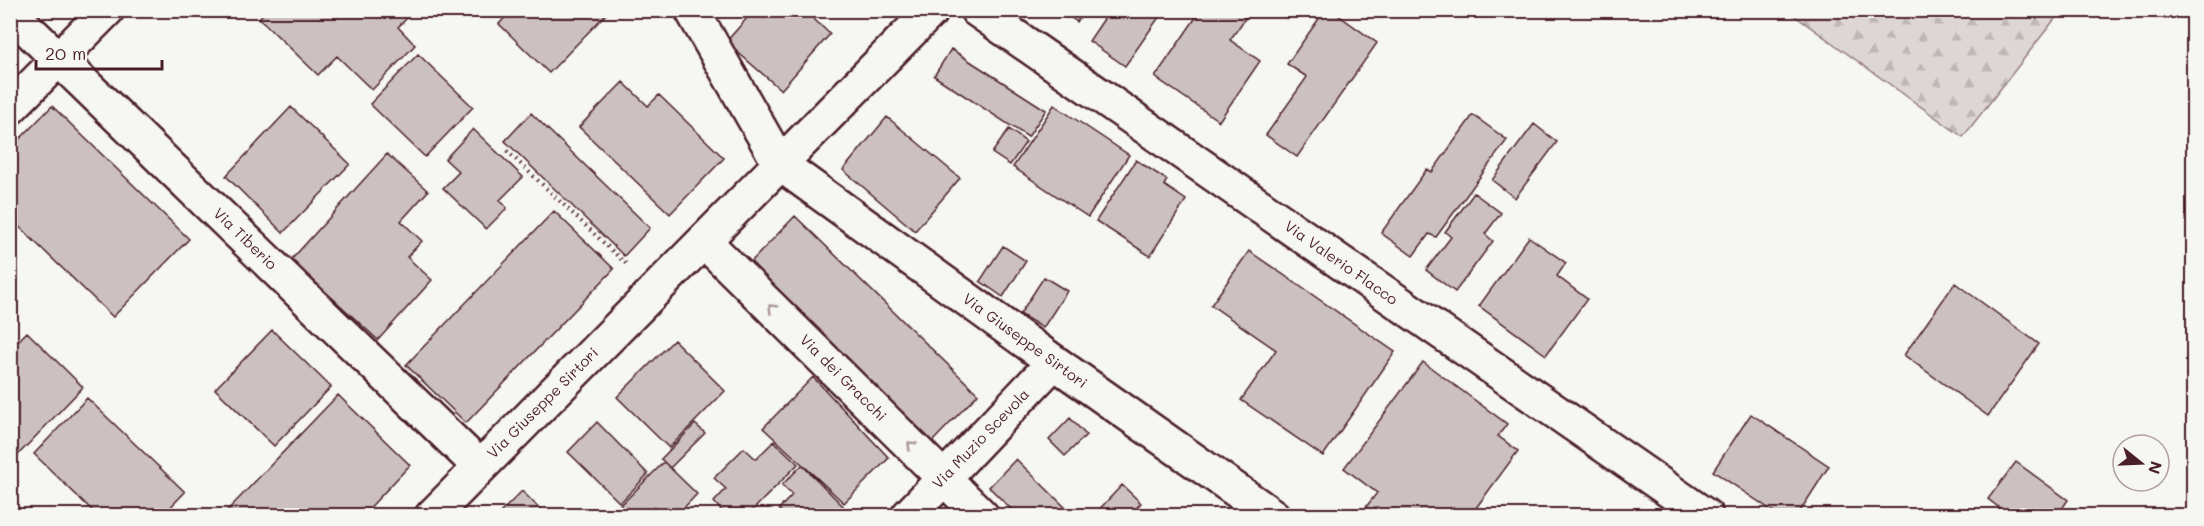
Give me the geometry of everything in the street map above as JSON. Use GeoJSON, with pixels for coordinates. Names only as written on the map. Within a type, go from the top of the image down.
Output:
{"type":"FeatureCollection","features":[{"type":"Feature","properties":{"kind":"street"},"geometry":{"type":"LineString","coordinates":[[10,108],[107,10]]}},
{"type":"Feature","properties":{"kind":"street"},"geometry":{"type":"LineString","coordinates":[[692,10],[780,164]]}},
{"type":"Feature","properties":{"kind":"street","name":"Via Giuseppe Sirtori"},"geometry":{"type":"LineString","coordinates":[[432,516],[932,10]]}},
{"type":"Feature","properties":{"kind":"street","name":"Via Valerio Flacco"},"geometry":{"type":"LineString","coordinates":[[977,10],[1706,516]]}},
{"type":"Feature","properties":{"kind":"street","name":"Via Tiberio"},"geometry":{"type":"LineString","coordinates":[[10,12],[480,467]]}},
{"type":"Feature","properties":{"kind":"street","name":"Via Giuseppe Sirtori"},"geometry":{"type":"LineString","coordinates":[[780,164],[1054,362],[1273,516]]}},
{"type":"Feature","properties":{"kind":"street","name":"Via dei Gracchi"},"geometry":{"type":"LineString","coordinates":[[704,241],[982,516]]}},
{"type":"Feature","properties":{"kind":"street","name":"Via Muzio Scevola"},"geometry":{"type":"LineString","coordinates":[[908,516],[1054,362]]}},
{"type":"Feature","properties":{"kind":"path"},"geometry":{"type":"LineString","coordinates":[[507,151],[654,291]]}},
{"type":"Feature","properties":{"kind":"green space"},"geometry":{"type":"Polygon","coordinates":[[[2061,10],[1963,137],[1788,11],[2061,10]]]}},
{"type":"Feature","properties":{"kind":"building"},"geometry":{"type":"Polygon","coordinates":[[[267,10],[415,10],[398,27],[415,45],[372,90],[337,56],[318,75],[259,18],[267,10]]]}},
{"type":"Feature","properties":{"kind":"building"},"geometry":{"type":"Polygon","coordinates":[[[512,10],[602,10],[606,14],[549,73],[499,24],[512,10]]]}},
{"type":"Feature","properties":{"kind":"building"},"geometry":{"type":"Polygon","coordinates":[[[754,10],[804,10],[830,34],[781,90],[726,42],[754,10]]]}},
{"type":"Feature","properties":{"kind":"building"},"geometry":{"type":"Polygon","coordinates":[[[1060,10],[1085,10],[1077,22],[1060,10]]]}},
{"type":"Feature","properties":{"kind":"building"},"geometry":{"type":"Polygon","coordinates":[[[1110,10],[1164,10],[1125,66],[1089,41],[1110,10]]]}},
{"type":"Feature","properties":{"kind":"building"},"geometry":{"type":"Polygon","coordinates":[[[1201,10],[1251,10],[1230,40],[1260,61],[1219,121],[1155,77],[1201,10]]]}},
{"type":"Feature","properties":{"kind":"building"},"geometry":{"type":"Polygon","coordinates":[[[1325,10],[1331,10],[1377,43],[1297,157],[1266,135],[1307,77],[1287,64],[1325,10]]]}},
{"type":"Feature","properties":{"kind":"building"},"geometry":{"type":"Polygon","coordinates":[[[951,49],[1046,110],[1028,137],[934,76],[951,49]]]}},
{"type":"Feature","properties":{"kind":"building"},"geometry":{"type":"Polygon","coordinates":[[[418,54],[473,107],[425,157],[370,104],[418,54]]]}},
{"type":"Feature","properties":{"kind":"building"},"geometry":{"type":"Polygon","coordinates":[[[623,82],[648,106],[659,95],[724,158],[670,214],[579,127],[623,82]]]}},
{"type":"Feature","properties":{"kind":"building"},"geometry":{"type":"Polygon","coordinates":[[[1054,105],[1129,155],[1088,217],[1013,167],[1054,105]]]}},
{"type":"Feature","properties":{"kind":"building"},"geometry":{"type":"Polygon","coordinates":[[[52,106],[189,239],[113,317],[10,218],[10,149],[52,106]]]}},
{"type":"Feature","properties":{"kind":"building"},"geometry":{"type":"Polygon","coordinates":[[[291,107],[350,164],[283,233],[226,176],[291,107]]]}},
{"type":"Feature","properties":{"kind":"building"},"geometry":{"type":"Polygon","coordinates":[[[531,113],[650,228],[624,256],[505,141],[531,113]]]}},
{"type":"Feature","properties":{"kind":"building"},"geometry":{"type":"Polygon","coordinates":[[[1473,115],[1507,140],[1436,237],[1429,234],[1413,256],[1381,233],[1427,169],[1432,172],[1473,115]]]}},
{"type":"Feature","properties":{"kind":"building"},"geometry":{"type":"Polygon","coordinates":[[[887,117],[960,178],[915,231],[843,170],[887,117]]]}},
{"type":"Feature","properties":{"kind":"building"},"geometry":{"type":"Polygon","coordinates":[[[1534,124],[1557,142],[1515,198],[1492,180],[1534,124]]]}},
{"type":"Feature","properties":{"kind":"building"},"geometry":{"type":"Polygon","coordinates":[[[473,129],[523,177],[500,200],[507,208],[486,229],[443,188],[459,172],[445,159],[473,129]]]}},
{"type":"Feature","properties":{"kind":"building"},"geometry":{"type":"Polygon","coordinates":[[[1009,129],[1026,142],[1010,165],[992,153],[1009,129]]]}},
{"type":"Feature","properties":{"kind":"building"},"geometry":{"type":"Polygon","coordinates":[[[387,154],[428,191],[401,221],[422,241],[407,257],[432,280],[378,340],[291,260],[387,154]]]}},
{"type":"Feature","properties":{"kind":"building"},"geometry":{"type":"Polygon","coordinates":[[[1136,160],[1167,180],[1164,185],[1186,200],[1150,256],[1096,221],[1136,160]]]}},
{"type":"Feature","properties":{"kind":"building"},"geometry":{"type":"Polygon","coordinates":[[[1474,193],[1501,213],[1485,234],[1493,241],[1455,292],[1426,270],[1451,237],[1445,232],[1474,193]]]}},
{"type":"Feature","properties":{"kind":"building"},"geometry":{"type":"Polygon","coordinates":[[[554,211],[614,269],[466,423],[406,365],[554,211]]]}},
{"type":"Feature","properties":{"kind":"building"},"geometry":{"type":"Polygon","coordinates":[[[795,216],[978,394],[932,442],[749,264],[795,216]]]}},
{"type":"Feature","properties":{"kind":"building"},"geometry":{"type":"Polygon","coordinates":[[[1529,237],[1566,263],[1557,276],[1587,299],[1546,355],[1479,306],[1529,237]]]}},
{"type":"Feature","properties":{"kind":"building"},"geometry":{"type":"Polygon","coordinates":[[[1003,246],[1026,261],[1003,297],[980,281],[1003,246]]]}},
{"type":"Feature","properties":{"kind":"building"},"geometry":{"type":"Polygon","coordinates":[[[1249,251],[1395,352],[1323,456],[1241,400],[1276,350],[1211,305],[1249,251]]]}},
{"type":"Feature","properties":{"kind":"building"},"geometry":{"type":"Polygon","coordinates":[[[1044,277],[1067,291],[1043,328],[1020,314],[1044,277]]]}},
{"type":"Feature","properties":{"kind":"building"},"geometry":{"type":"Polygon","coordinates":[[[1955,283],[2039,344],[1988,416],[1904,355],[1955,283]]]}},
{"type":"Feature","properties":{"kind":"building"},"geometry":{"type":"Polygon","coordinates":[[[272,330],[331,387],[274,446],[215,389],[272,330]]]}},
{"type":"Feature","properties":{"kind":"building"},"geometry":{"type":"Polygon","coordinates":[[[27,332],[83,387],[15,458],[10,454],[10,349],[27,332]]]}},
{"type":"Feature","properties":{"kind":"building"},"geometry":{"type":"Polygon","coordinates":[[[674,340],[725,391],[669,448],[617,397],[674,340]]]}},
{"type":"Feature","properties":{"kind":"building"},"geometry":{"type":"Polygon","coordinates":[[[1423,362],[1507,424],[1498,436],[1518,451],[1470,516],[1377,516],[1366,507],[1377,493],[1344,468],[1423,362]]]}},
{"type":"Feature","properties":{"kind":"building"},"geometry":{"type":"Polygon","coordinates":[[[813,377],[889,458],[844,503],[763,428],[813,377]]]}},
{"type":"Feature","properties":{"kind":"building"},"geometry":{"type":"Polygon","coordinates":[[[338,395],[410,465],[362,516],[222,516],[338,395]]]}},
{"type":"Feature","properties":{"kind":"building"},"geometry":{"type":"Polygon","coordinates":[[[87,398],[185,492],[162,516],[98,516],[34,454],[87,398]]]}},
{"type":"Feature","properties":{"kind":"building"},"geometry":{"type":"Polygon","coordinates":[[[1751,414],[1829,466],[1797,516],[1780,516],[1713,471],[1751,414]]]}},
{"type":"Feature","properties":{"kind":"building"},"geometry":{"type":"Polygon","coordinates":[[[1070,418],[1086,435],[1065,456],[1049,440],[1070,418]]]}},
{"type":"Feature","properties":{"kind":"building"},"geometry":{"type":"Polygon","coordinates":[[[597,422],[648,474],[620,503],[568,452],[597,422]]]}},
{"type":"Feature","properties":{"kind":"building"},"geometry":{"type":"Polygon","coordinates":[[[695,424],[705,433],[670,468],[661,459],[695,424]]]}},
{"type":"Feature","properties":{"kind":"building"},"geometry":{"type":"Polygon","coordinates":[[[774,441],[798,464],[747,516],[726,516],[714,502],[726,489],[714,478],[744,448],[756,459],[774,441]]]}},
{"type":"Feature","properties":{"kind":"building"},"geometry":{"type":"Polygon","coordinates":[[[1016,459],[1074,516],[1018,516],[989,487],[1016,459]]]}},
{"type":"Feature","properties":{"kind":"building"},"geometry":{"type":"Polygon","coordinates":[[[664,462],[697,494],[676,516],[663,516],[655,507],[647,516],[630,516],[620,506],[664,462]]]}},
{"type":"Feature","properties":{"kind":"building"},"geometry":{"type":"Polygon","coordinates":[[[2016,462],[2068,500],[2057,516],[2010,516],[1988,499],[2016,462]]]}},
{"type":"Feature","properties":{"kind":"building"},"geometry":{"type":"Polygon","coordinates":[[[802,465],[853,516],[785,516],[779,509],[792,495],[782,485],[802,465]]]}},
{"type":"Feature","properties":{"kind":"building"},"geometry":{"type":"Polygon","coordinates":[[[1122,485],[1141,503],[1129,516],[1093,516],[1122,485]]]}},
{"type":"Feature","properties":{"kind":"building"},"geometry":{"type":"Polygon","coordinates":[[[522,491],[547,516],[497,516],[522,491]]]}}]}
